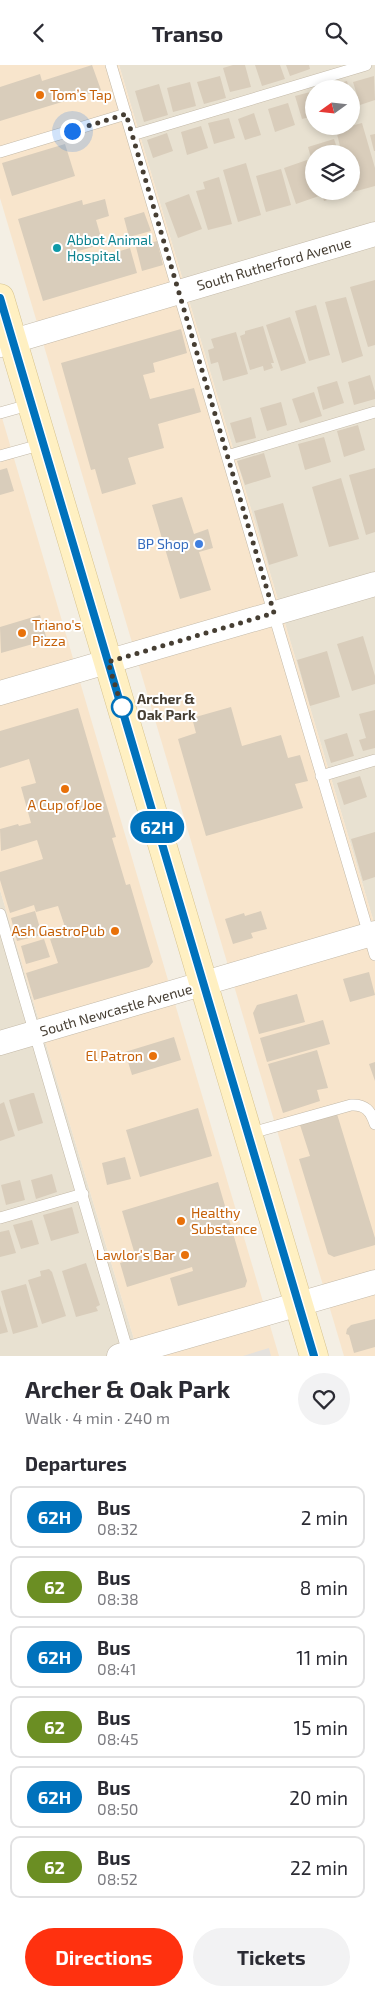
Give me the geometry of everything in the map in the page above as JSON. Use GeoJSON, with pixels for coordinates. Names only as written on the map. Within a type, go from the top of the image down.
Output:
{"type":"FeatureCollection","features":[{"type":"Feature","properties":{"kind":"main road"},"geometry":{"type":"LineString","coordinates":[[0,298],[6,343],[32,404],[314,1356]]}},
{"type":"Feature","properties":{"kind":"street","name":"South Rutherford Avenue"},"geometry":{"type":"LineString","coordinates":[[6,343],[375,234]]}},
{"type":"Feature","properties":{"kind":"street"},"geometry":{"type":"LineString","coordinates":[[0,693],[375,584]]}},
{"type":"Feature","properties":{"kind":"street","name":"South Newcastle Avenue"},"geometry":{"type":"LineString","coordinates":[[0,1043],[204,985],[373,941]]}},
{"type":"Feature","properties":{"kind":"street"},"geometry":{"type":"LineString","coordinates":[[126,1355],[375,1282]]}},
{"type":"Feature","properties":{"kind":"lane"},"geometry":{"type":"LineString","coordinates":[[111,65],[321,776],[373,941]]}},
{"type":"Feature","properties":{"kind":"lane"},"geometry":{"type":"LineString","coordinates":[[132,135],[366,65]]}},
{"type":"Feature","properties":{"kind":"lane"},"geometry":{"type":"LineString","coordinates":[[0,152],[126,114]]}},
{"type":"Feature","properties":{"kind":"lane"},"geometry":{"type":"LineString","coordinates":[[0,413],[32,404]]}},
{"type":"Feature","properties":{"kind":"lane"},"geometry":{"type":"LineString","coordinates":[[227,456],[375,411]]}},
{"type":"Feature","properties":{"kind":"lane"},"geometry":{"type":"LineString","coordinates":[[0,456],[43,444]]}},
{"type":"Feature","properties":{"kind":"lane"},"geometry":{"type":"LineString","coordinates":[[321,776],[375,760]]}},
{"type":"Feature","properties":{"kind":"lane"},"geometry":{"type":"LineString","coordinates":[[0,914],[83,1194],[126,1355]]}},
{"type":"Feature","properties":{"kind":"lane"},"geometry":{"type":"LineString","coordinates":[[248,1134],[359,1104],[368,1109],[375,1124]]}},
{"type":"Feature","properties":{"kind":"lane"},"geometry":{"type":"LineString","coordinates":[[0,1218],[83,1194]]}},
{"type":"Feature","properties":{"kind":"shaded area"},"geometry":{"type":"Polygon","coordinates":[[[0,65],[119,65],[375,926],[375,1356],[344,1356],[0,198],[0,65]]]}},
{"type":"Feature","properties":{"kind":"shaded area"},"geometry":{"type":"Polygon","coordinates":[[[119,65],[375,65],[375,926],[119,65]]]}},
{"type":"Feature","properties":{"kind":"shaded area"},"geometry":{"type":"Polygon","coordinates":[[[0,411],[279,1356],[139,1356],[0,890],[0,411]]]}},
{"type":"Feature","properties":{"kind":"shaded area"},"geometry":{"type":"Polygon","coordinates":[[[0,890],[139,1356],[0,1356],[0,890]]]}},
{"type":"Feature","properties":{"kind":"shaded area"},"geometry":{"type":"Polygon","coordinates":[[[269,1348],[271,1356],[243,1356],[269,1348]]]}},
{"type":"Feature","properties":{"kind":"building"},"geometry":{"type":"Polygon","coordinates":[[[92,65],[101,90],[0,121],[0,87],[40,74],[42,81],[92,65]]]}},
{"type":"Feature","properties":{"kind":"building"},"geometry":{"type":"Polygon","coordinates":[[[233,65],[245,65],[251,87],[230,92],[223,68],[233,65]]]}},
{"type":"Feature","properties":{"kind":"building"},"geometry":{"type":"Polygon","coordinates":[[[255,65],[280,65],[285,79],[262,86],[255,65]]]}},
{"type":"Feature","properties":{"kind":"building"},"geometry":{"type":"Polygon","coordinates":[[[286,65],[309,65],[310,69],[290,76],[286,65]]]}},
{"type":"Feature","properties":{"kind":"building"},"geometry":{"type":"Polygon","coordinates":[[[220,76],[226,98],[204,104],[197,82],[220,76]]]}},
{"type":"Feature","properties":{"kind":"building"},"geometry":{"type":"Polygon","coordinates":[[[374,76],[375,100],[360,105],[360,80],[374,76]]]}},
{"type":"Feature","properties":{"kind":"building"},"geometry":{"type":"Polygon","coordinates":[[[190,82],[196,106],[173,112],[167,88],[190,82]]]}},
{"type":"Feature","properties":{"kind":"building"},"geometry":{"type":"Polygon","coordinates":[[[159,84],[168,115],[144,122],[135,91],[159,84]]]}},
{"type":"Feature","properties":{"kind":"building"},"geometry":{"type":"Polygon","coordinates":[[[305,93],[305,118],[302,119],[295,96],[305,93]]]}},
{"type":"Feature","properties":{"kind":"building"},"geometry":{"type":"Polygon","coordinates":[[[288,103],[295,125],[275,132],[268,109],[288,103]]]}},
{"type":"Feature","properties":{"kind":"building"},"geometry":{"type":"Polygon","coordinates":[[[254,113],[261,135],[245,140],[238,119],[254,113]]]}},
{"type":"Feature","properties":{"kind":"building"},"geometry":{"type":"Polygon","coordinates":[[[229,118],[235,138],[214,144],[208,123],[229,118]]]}},
{"type":"Feature","properties":{"kind":"building"},"geometry":{"type":"Polygon","coordinates":[[[362,123],[375,168],[375,186],[360,190],[360,145],[340,145],[337,135],[360,135],[360,124],[362,123]]]}},
{"type":"Feature","properties":{"kind":"building"},"geometry":{"type":"Polygon","coordinates":[[[201,126],[208,148],[187,155],[181,132],[201,126]]]}},
{"type":"Feature","properties":{"kind":"building"},"geometry":{"type":"Polygon","coordinates":[[[167,133],[173,151],[153,158],[147,140],[167,133]]]}},
{"type":"Feature","properties":{"kind":"building"},"geometry":{"type":"Polygon","coordinates":[[[375,134],[375,151],[374,151],[370,135],[375,134]]]}},
{"type":"Feature","properties":{"kind":"building"},"geometry":{"type":"Polygon","coordinates":[[[334,139],[336,145],[314,145],[334,139]]]}},
{"type":"Feature","properties":{"kind":"building"},"geometry":{"type":"Polygon","coordinates":[[[65,144],[75,176],[12,196],[2,163],[65,144]]]}},
{"type":"Feature","properties":{"kind":"building"},"geometry":{"type":"Polygon","coordinates":[[[305,161],[305,200],[308,200],[296,204],[284,168],[305,161]]]}},
{"type":"Feature","properties":{"kind":"building"},"geometry":{"type":"Polygon","coordinates":[[[246,163],[261,215],[238,222],[223,170],[246,163]]]}},
{"type":"Feature","properties":{"kind":"building"},"geometry":{"type":"Polygon","coordinates":[[[281,169],[291,205],[266,212],[256,176],[281,169]]]}},
{"type":"Feature","properties":{"kind":"building"},"geometry":{"type":"Polygon","coordinates":[[[219,177],[232,224],[208,230],[196,191],[205,189],[203,182],[219,177]]]}},
{"type":"Feature","properties":{"kind":"building"},"geometry":{"type":"Polygon","coordinates":[[[189,194],[202,229],[178,238],[165,203],[189,194]]]}},
{"type":"Feature","properties":{"kind":"building"},"geometry":{"type":"Polygon","coordinates":[[[105,199],[109,216],[96,220],[103,244],[75,252],[76,255],[81,253],[83,262],[130,248],[137,273],[43,301],[18,219],[82,200],[83,205],[105,199]]]}},
{"type":"Feature","properties":{"kind":"building"},"geometry":{"type":"Polygon","coordinates":[[[144,212],[151,231],[129,237],[124,218],[144,212]]]}},
{"type":"Feature","properties":{"kind":"building"},"geometry":{"type":"Polygon","coordinates":[[[157,241],[163,265],[142,271],[136,247],[157,241]]]}},
{"type":"Feature","properties":{"kind":"building"},"geometry":{"type":"Polygon","coordinates":[[[375,280],[375,345],[368,347],[350,287],[375,280]]]}},
{"type":"Feature","properties":{"kind":"building"},"geometry":{"type":"Polygon","coordinates":[[[346,297],[363,356],[342,363],[325,302],[346,297]]]}},
{"type":"Feature","properties":{"kind":"building"},"geometry":{"type":"Polygon","coordinates":[[[316,305],[330,355],[309,361],[295,311],[316,305]]]}},
{"type":"Feature","properties":{"kind":"building"},"geometry":{"type":"Polygon","coordinates":[[[290,317],[306,363],[281,371],[266,325],[290,317]]]}},
{"type":"Feature","properties":{"kind":"building"},"geometry":{"type":"Polygon","coordinates":[[[263,326],[274,363],[271,363],[273,368],[264,371],[263,366],[250,370],[240,336],[245,334],[245,331],[263,326]]]}},
{"type":"Feature","properties":{"kind":"building"},"geometry":{"type":"Polygon","coordinates":[[[181,329],[187,353],[153,363],[155,372],[143,375],[150,399],[194,388],[201,412],[158,424],[164,448],[128,458],[136,484],[102,494],[95,469],[91,470],[61,363],[181,329]]]}},
{"type":"Feature","properties":{"kind":"building"},"geometry":{"type":"Polygon","coordinates":[[[236,332],[248,374],[223,381],[218,362],[211,364],[208,350],[214,348],[211,339],[236,332]]]}},
{"type":"Feature","properties":{"kind":"building"},"geometry":{"type":"Polygon","coordinates":[[[370,375],[375,399],[354,405],[348,382],[370,375]]]}},
{"type":"Feature","properties":{"kind":"building"},"geometry":{"type":"Polygon","coordinates":[[[337,381],[344,403],[323,410],[317,387],[337,381]]]}},
{"type":"Feature","properties":{"kind":"building"},"geometry":{"type":"Polygon","coordinates":[[[314,392],[322,416],[300,423],[292,399],[314,392]]]}},
{"type":"Feature","properties":{"kind":"building"},"geometry":{"type":"Polygon","coordinates":[[[281,402],[287,425],[267,431],[260,408],[281,402]]]}},
{"type":"Feature","properties":{"kind":"building"},"geometry":{"type":"Polygon","coordinates":[[[251,417],[256,438],[236,443],[230,423],[251,417]]]}},
{"type":"Feature","properties":{"kind":"building"},"geometry":{"type":"Polygon","coordinates":[[[358,425],[365,450],[344,457],[337,431],[358,425]]]}},
{"type":"Feature","properties":{"kind":"building"},"geometry":{"type":"Polygon","coordinates":[[[324,437],[331,462],[305,470],[298,444],[324,437]]]}},
{"type":"Feature","properties":{"kind":"building"},"geometry":{"type":"Polygon","coordinates":[[[264,453],[271,477],[245,485],[237,461],[264,453]]]}},
{"type":"Feature","properties":{"kind":"building"},"geometry":{"type":"Polygon","coordinates":[[[7,468],[14,491],[0,495],[0,470],[7,468]]]}},
{"type":"Feature","properties":{"kind":"building"},"geometry":{"type":"Polygon","coordinates":[[[375,468],[375,532],[366,535],[349,475],[375,468]]]}},
{"type":"Feature","properties":{"kind":"building"},"geometry":{"type":"Polygon","coordinates":[[[341,478],[359,539],[329,547],[312,487],[341,478]]]}},
{"type":"Feature","properties":{"kind":"building"},"geometry":{"type":"Polygon","coordinates":[[[182,497],[194,534],[208,529],[213,548],[199,552],[211,590],[180,599],[152,505],[182,497]]]}},
{"type":"Feature","properties":{"kind":"building"},"geometry":{"type":"Polygon","coordinates":[[[283,503],[298,556],[269,565],[254,511],[283,503]]]}},
{"type":"Feature","properties":{"kind":"building","name":"Triano's Pizza"},"geometry":{"type":"Polygon","coordinates":[[[40,615],[47,640],[1,653],[0,627],[40,615]]]}},
{"type":"Feature","properties":{"kind":"building"},"geometry":{"type":"Polygon","coordinates":[[[363,636],[375,676],[375,684],[352,691],[337,644],[363,636]]]}},
{"type":"Feature","properties":{"kind":"building"},"geometry":{"type":"Polygon","coordinates":[[[327,651],[340,697],[310,706],[297,660],[327,651]]]}},
{"type":"Feature","properties":{"kind":"building"},"geometry":{"type":"Polygon","coordinates":[[[231,707],[242,746],[281,735],[288,758],[300,755],[308,781],[295,784],[303,808],[206,836],[178,739],[196,733],[192,718],[231,707]]]}},
{"type":"Feature","properties":{"kind":"building"},"geometry":{"type":"Polygon","coordinates":[[[78,708],[116,837],[112,838],[126,885],[130,884],[153,962],[149,967],[34,1000],[26,973],[58,963],[50,939],[82,929],[81,926],[66,930],[58,906],[36,912],[34,905],[10,913],[0,880],[0,872],[43,859],[37,840],[1,851],[0,829],[31,823],[21,787],[36,783],[29,759],[0,768],[0,731],[78,708]]]}},
{"type":"Feature","properties":{"kind":"building"},"geometry":{"type":"Polygon","coordinates":[[[375,710],[375,748],[363,751],[359,740],[366,738],[359,714],[375,710]]]}},
{"type":"Feature","properties":{"kind":"building"},"geometry":{"type":"Polygon","coordinates":[[[347,733],[354,756],[331,763],[324,740],[347,733]]]}},
{"type":"Feature","properties":{"kind":"building"},"geometry":{"type":"Polygon","coordinates":[[[360,776],[367,797],[344,805],[337,783],[360,776]]]}},
{"type":"Feature","properties":{"kind":"building"},"geometry":{"type":"Polygon","coordinates":[[[375,832],[375,877],[363,881],[351,839],[375,832]]]}},
{"type":"Feature","properties":{"kind":"building"},"geometry":{"type":"Polygon","coordinates":[[[35,911],[42,935],[17,941],[11,918],[35,911]]]}},
{"type":"Feature","properties":{"kind":"building"},"geometry":{"type":"Polygon","coordinates":[[[261,911],[267,929],[251,933],[253,938],[233,944],[225,919],[244,913],[245,916],[261,911]]]}},
{"type":"Feature","properties":{"kind":"building"},"geometry":{"type":"Polygon","coordinates":[[[44,939],[50,957],[26,964],[21,946],[44,939]]]}},
{"type":"Feature","properties":{"kind":"building"},"geometry":{"type":"Polygon","coordinates":[[[369,972],[375,995],[350,1002],[343,979],[369,972]]]}},
{"type":"Feature","properties":{"kind":"building"},"geometry":{"type":"Polygon","coordinates":[[[297,994],[305,1022],[259,1034],[253,1013],[257,1005],[297,994]]]}},
{"type":"Feature","properties":{"kind":"building"},"geometry":{"type":"Polygon","coordinates":[[[323,1020],[330,1044],[267,1062],[260,1038],[323,1020]]]}},
{"type":"Feature","properties":{"kind":"building","name":"El Patron"},"geometry":{"type":"Polygon","coordinates":[[[174,1037],[181,1060],[132,1075],[125,1052],[174,1037]]]}},
{"type":"Feature","properties":{"kind":"building"},"geometry":{"type":"Polygon","coordinates":[[[317,1050],[328,1088],[317,1090],[320,1101],[283,1113],[268,1064],[317,1050]]]}},
{"type":"Feature","properties":{"kind":"building"},"geometry":{"type":"Polygon","coordinates":[[[375,1062],[375,1081],[369,1064],[375,1062]]]}},
{"type":"Feature","properties":{"kind":"building"},"geometry":{"type":"Polygon","coordinates":[[[34,1093],[43,1123],[18,1131],[9,1100],[34,1093]]]}},
{"type":"Feature","properties":{"kind":"building"},"geometry":{"type":"Polygon","coordinates":[[[4,1102],[15,1136],[0,1141],[0,1104],[4,1102]]]}},
{"type":"Feature","properties":{"kind":"building"},"geometry":{"type":"Polygon","coordinates":[[[198,1108],[212,1156],[140,1177],[126,1130],[198,1108]]]}},
{"type":"Feature","properties":{"kind":"building"},"geometry":{"type":"Polygon","coordinates":[[[337,1114],[375,1238],[375,1245],[334,1257],[328,1254],[299,1159],[310,1156],[300,1125],[337,1114]]]}},
{"type":"Feature","properties":{"kind":"building"},"geometry":{"type":"Polygon","coordinates":[[[125,1157],[131,1179],[107,1185],[102,1163],[125,1157]]]}},
{"type":"Feature","properties":{"kind":"building"},"geometry":{"type":"Polygon","coordinates":[[[52,1174],[57,1192],[36,1199],[31,1180],[52,1174]]]}},
{"type":"Feature","properties":{"kind":"building"},"geometry":{"type":"Polygon","coordinates":[[[20,1180],[25,1200],[6,1205],[1,1185],[20,1180]]]}},
{"type":"Feature","properties":{"kind":"building"},"geometry":{"type":"Polygon","coordinates":[[[218,1182],[247,1281],[245,1287],[178,1306],[170,1278],[193,1271],[192,1267],[127,1287],[120,1263],[136,1258],[122,1211],[218,1182]]]}},
{"type":"Feature","properties":{"kind":"building"},"geometry":{"type":"Polygon","coordinates":[[[72,1207],[79,1233],[51,1241],[43,1215],[72,1207]]]}},
{"type":"Feature","properties":{"kind":"building"},"geometry":{"type":"Polygon","coordinates":[[[32,1220],[39,1244],[21,1249],[13,1225],[32,1220]]]}},
{"type":"Feature","properties":{"kind":"building"},"geometry":{"type":"Polygon","coordinates":[[[9,1230],[16,1253],[0,1257],[0,1232],[9,1230]]]}},
{"type":"Feature","properties":{"kind":"building"},"geometry":{"type":"Polygon","coordinates":[[[86,1263],[100,1305],[96,1307],[98,1311],[76,1317],[62,1271],[86,1263]]]}},
{"type":"Feature","properties":{"kind":"building"},"geometry":{"type":"Polygon","coordinates":[[[49,1269],[52,1272],[66,1316],[42,1324],[28,1280],[41,1276],[40,1271],[49,1269]]]}},
{"type":"Feature","properties":{"kind":"building"},"geometry":{"type":"Polygon","coordinates":[[[26,1284],[38,1327],[13,1334],[1,1291],[26,1284]]]}},
{"type":"Feature","properties":{"kind":"building"},"geometry":{"type":"Polygon","coordinates":[[[0,1305],[8,1332],[0,1334],[0,1305]]]}},
{"type":"Feature","properties":{"kind":"building"},"geometry":{"type":"Polygon","coordinates":[[[375,1319],[375,1347],[354,1353],[349,1335],[346,1334],[347,1329],[351,1325],[375,1319]]]}},
{"type":"Feature","properties":{"kind":"bus line","name":"62H"},"geometry":{"type":"LineString","coordinates":[[0,298],[314,1356]]}},
{"type":"Feature","properties":{"kind":"place","name":"Tom’s Tap"},"geometry":{"type":"Point","coordinates":[40,95]}},
{"type":"Feature","properties":{"kind":"place","name":"Abbot Animal Hospital"},"geometry":{"type":"Point","coordinates":[57,248]}},
{"type":"Feature","properties":{"kind":"place","name":"BP Shop"},"geometry":{"type":"Point","coordinates":[199,544]}},
{"type":"Feature","properties":{"kind":"place","name":"Triano's Pizza"},"geometry":{"type":"Point","coordinates":[22,633]}},
{"type":"Feature","properties":{"kind":"place","name":"Archer & Oak Park"},"geometry":{"type":"Point","coordinates":[122,707]}},
{"type":"Feature","properties":{"kind":"place","name":"A Cup of Joe"},"geometry":{"type":"Point","coordinates":[65,789]}},
{"type":"Feature","properties":{"kind":"place","name":"Ash GastroPub"},"geometry":{"type":"Point","coordinates":[115,931]}},
{"type":"Feature","properties":{"kind":"place","name":"El Patron"},"geometry":{"type":"Point","coordinates":[153,1056]}},
{"type":"Feature","properties":{"kind":"place","name":"Healthy Substance"},"geometry":{"type":"Point","coordinates":[181,1221]}},
{"type":"Feature","properties":{"kind":"place","name":"Lawlor's Bar"},"geometry":{"type":"Point","coordinates":[185,1255]}},
{"type":"Feature","properties":{"kind":"route"},"geometry":{"type":"LineString","coordinates":[[72,131],[126,114],[274,613],[108,662],[123,711],[122,707]]}}]}
